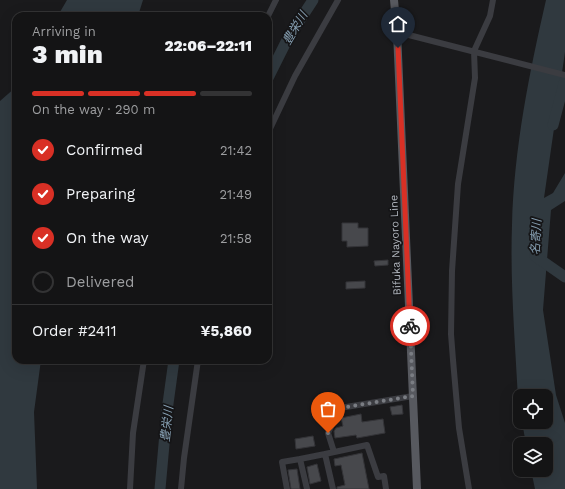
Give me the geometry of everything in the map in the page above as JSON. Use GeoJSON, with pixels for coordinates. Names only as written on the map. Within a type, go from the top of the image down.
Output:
{"type":"FeatureCollection","features":[{"type":"Feature","properties":{"kind":"main road","name":"Bifuka Nayoro Line"},"geometry":{"type":"LineString","coordinates":[[394,0],[397,32],[417,489]]}},
{"type":"Feature","properties":{"kind":"street"},"geometry":{"type":"LineString","coordinates":[[270,12],[276,0]]}},
{"type":"Feature","properties":{"kind":"street"},"geometry":{"type":"LineString","coordinates":[[272,125],[295,76],[338,0]]}},
{"type":"Feature","properties":{"kind":"street"},"geometry":{"type":"LineString","coordinates":[[469,489],[459,428],[453,360],[452,279],[458,184],[475,78],[474,51],[490,16],[494,0]]}},
{"type":"Feature","properties":{"kind":"street"},"geometry":{"type":"LineString","coordinates":[[397,32],[565,75]]}},
{"type":"Feature","properties":{"kind":"street"},"geometry":{"type":"LineString","coordinates":[[130,489],[133,433],[143,364]]}},
{"type":"Feature","properties":{"kind":"street"},"geometry":{"type":"LineString","coordinates":[[181,489],[197,364]]}},
{"type":"Feature","properties":{"kind":"street"},"geometry":{"type":"LineString","coordinates":[[334,452],[328,433],[340,408],[413,396]]}},
{"type":"Feature","properties":{"kind":"street"},"geometry":{"type":"LineString","coordinates":[[287,489],[282,462],[366,446],[378,477],[384,476],[386,489]]}},
{"type":"Feature","properties":{"kind":"street"},"geometry":{"type":"LineString","coordinates":[[325,454],[332,489]]}},
{"type":"Feature","properties":{"kind":"street"},"geometry":{"type":"LineString","coordinates":[[300,459],[307,489]]}},
{"type":"Feature","properties":{"kind":"water"},"geometry":{"type":"Polygon","coordinates":[[[67,0],[143,0],[139,12],[60,12],[67,0]]]}},
{"type":"Feature","properties":{"kind":"water"},"geometry":{"type":"Polygon","coordinates":[[[546,0],[565,0],[565,52],[544,198],[553,193],[565,173],[565,201],[551,210],[543,310],[556,395],[565,423],[565,489],[535,489],[532,477],[553,477],[553,437],[525,437],[523,429],[553,429],[553,389],[518,389],[512,289],[513,197],[523,112],[546,0]]]}},
{"type":"Feature","properties":{"kind":"water"},"geometry":{"type":"Polygon","coordinates":[[[12,90],[12,364],[40,364],[34,412],[37,489],[0,489],[0,101],[12,90]]]}},
{"type":"Feature","properties":{"kind":"building"},"geometry":{"type":"Polygon","coordinates":[[[342,223],[358,223],[358,228],[368,228],[368,246],[347,247],[347,241],[342,241],[342,223]]]}},
{"type":"Feature","properties":{"kind":"building"},"geometry":{"type":"Polygon","coordinates":[[[388,260],[388,265],[375,266],[374,261],[388,260]]]}},
{"type":"Feature","properties":{"kind":"building"},"geometry":{"type":"Polygon","coordinates":[[[365,281],[365,288],[346,289],[346,282],[365,281]]]}},
{"type":"Feature","properties":{"kind":"building"},"geometry":{"type":"Polygon","coordinates":[[[402,405],[403,414],[392,415],[390,407],[402,405]]]}},
{"type":"Feature","properties":{"kind":"building"},"geometry":{"type":"Polygon","coordinates":[[[361,414],[362,422],[383,419],[385,433],[357,438],[356,435],[335,438],[334,431],[336,428],[343,426],[341,418],[361,414]]]}},
{"type":"Feature","properties":{"kind":"building"},"geometry":{"type":"Polygon","coordinates":[[[313,436],[315,446],[296,449],[295,439],[313,436]]]}},
{"type":"Feature","properties":{"kind":"building"},"geometry":{"type":"Polygon","coordinates":[[[362,453],[369,489],[337,489],[337,487],[345,485],[341,465],[335,466],[334,459],[362,453]]]}},
{"type":"Feature","properties":{"kind":"building"},"geometry":{"type":"Polygon","coordinates":[[[317,464],[321,481],[310,484],[307,467],[317,464]]]}},
{"type":"Feature","properties":{"kind":"building"},"geometry":{"type":"Polygon","coordinates":[[[297,469],[300,489],[291,489],[288,470],[297,469]]]}},
{"type":"Feature","properties":{"kind":"waterway","name":"豊栄川"},"geometry":{"type":"LineString","coordinates":[[272,70],[287,40],[313,0]]}},
{"type":"Feature","properties":{"kind":"waterway","name":"名寄川"},"geometry":{"type":"LineString","coordinates":[[553,125],[565,80]]}},
{"type":"Feature","properties":{"kind":"waterway"},"geometry":{"type":"LineString","coordinates":[[535,256],[565,277]]}},
{"type":"Feature","properties":{"kind":"waterway","name":"豊栄川"},"geometry":{"type":"LineString","coordinates":[[160,489],[167,411],[173,364]]}},
{"type":"Feature","properties":{"kind":"way so far"},"geometry":{"type":"LineString","coordinates":[[328,433],[340,408],[413,396],[410,326]]}},
{"type":"Feature","properties":{"kind":"route"},"geometry":{"type":"LineString","coordinates":[[398,48],[410,326]]}}]}
